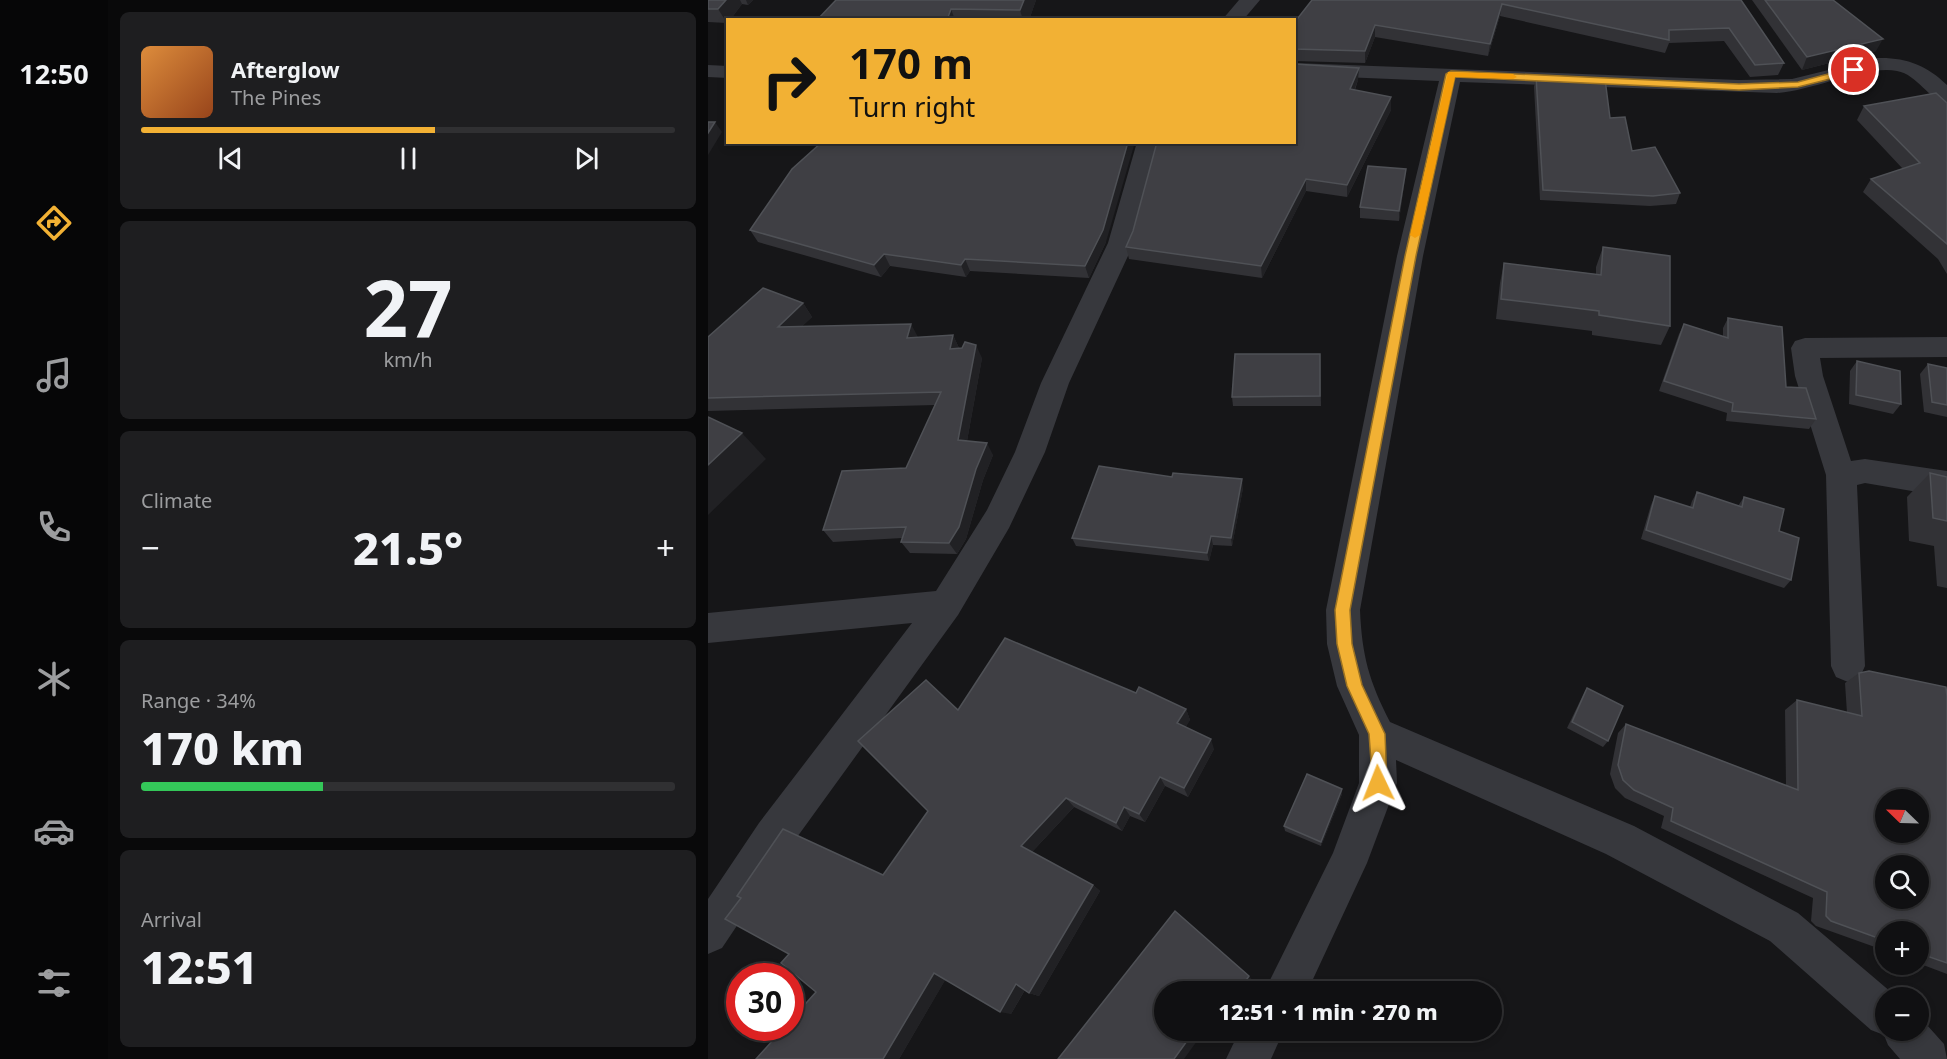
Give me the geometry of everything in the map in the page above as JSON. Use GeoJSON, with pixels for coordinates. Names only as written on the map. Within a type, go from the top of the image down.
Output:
{"type":"FeatureCollection","features":[{"type":"Feature","properties":{"kind":"street"},"geometry":{"type":"LineString","coordinates":[[1234,18],[1250,0]]}},
{"type":"Feature","properties":{"kind":"street"},"geometry":{"type":"LineString","coordinates":[[1296,69],[1739,87],[1798,84],[1873,65],[1897,62],[1935,83],[1947,97]]}},
{"type":"Feature","properties":{"kind":"street"},"geometry":{"type":"LineString","coordinates":[[1785,66],[1798,84]]}},
{"type":"Feature","properties":{"kind":"street"},"geometry":{"type":"LineString","coordinates":[[708,71],[726,72]]}},
{"type":"Feature","properties":{"kind":"street"},"geometry":{"type":"LineString","coordinates":[[1290,981],[1348,864],[1378,783],[1377,734],[1354,686],[1344,644],[1343,610],[1410,256],[1451,74]]}},
{"type":"Feature","properties":{"kind":"street"},"geometry":{"type":"LineString","coordinates":[[708,934],[773,837],[946,605],[998,519],[1030,452],[1055,383],[1121,243],[1148,144]]}},
{"type":"Feature","properties":{"kind":"street"},"geometry":{"type":"LineString","coordinates":[[1848,666],[1841,476],[1809,376],[1805,348],[1947,347]]}},
{"type":"Feature","properties":{"kind":"street"},"geometry":{"type":"LineString","coordinates":[[1841,476],[1865,471],[1947,484]]}},
{"type":"Feature","properties":{"kind":"street"},"geometry":{"type":"LineString","coordinates":[[708,628],[946,605]]}},
{"type":"Feature","properties":{"kind":"street"},"geometry":{"type":"LineString","coordinates":[[1377,734],[1620,840],[1784,927],[1875,1006]]}},
{"type":"Feature","properties":{"kind":"street"},"geometry":{"type":"LineString","coordinates":[[1248,1059],[1257,1041]]}},
{"type":"Feature","properties":{"kind":"street"},"geometry":{"type":"LineString","coordinates":[[1913,1041],[1929,1059]]}},
{"type":"Feature","properties":{"kind":"building"},"geometry":{"type":"Polygon","coordinates":[[[708,0],[726,0],[718,9],[708,9],[708,0]]]}},
{"type":"Feature","properties":{"kind":"building"},"geometry":{"type":"Polygon","coordinates":[[[836,0],[1024,0],[1020,10],[951,9],[948,18],[819,18],[836,0]]]}},
{"type":"Feature","properties":{"kind":"building"},"geometry":{"type":"Polygon","coordinates":[[[1312,0],[1741,0],[1784,63],[1755,65],[1729,28],[1669,30],[1669,40],[1502,4],[1490,44],[1375,25],[1365,51],[1296,49],[1296,20],[1312,0]]]}},
{"type":"Feature","properties":{"kind":"building"},"geometry":{"type":"Polygon","coordinates":[[[1765,0],[1833,0],[1883,39],[1807,57],[1765,0]]]}},
{"type":"Feature","properties":{"kind":"building"},"geometry":{"type":"Polygon","coordinates":[[[1296,64],[1359,68],[1350,89],[1391,97],[1347,185],[1306,179],[1261,266],[1126,247],[1133,231],[1156,144],[1296,144],[1296,64]]]}},
{"type":"Feature","properties":{"kind":"building"},"geometry":{"type":"Polygon","coordinates":[[[1536,76],[1605,79],[1610,118],[1625,117],[1632,151],[1655,147],[1680,193],[1653,196],[1543,190],[1536,76]]]}},
{"type":"Feature","properties":{"kind":"building"},"geometry":{"type":"Polygon","coordinates":[[[1936,93],[1947,103],[1947,244],[1871,179],[1920,163],[1864,106],[1936,93]]]}},
{"type":"Feature","properties":{"kind":"building"},"geometry":{"type":"Polygon","coordinates":[[[708,122],[715,122],[708,133],[708,122]]]}},
{"type":"Feature","properties":{"kind":"building"},"geometry":{"type":"Polygon","coordinates":[[[820,144],[1127,144],[1103,230],[1085,266],[965,259],[961,265],[884,254],[874,265],[750,230],[792,169],[820,144]]]}},
{"type":"Feature","properties":{"kind":"building"},"geometry":{"type":"Polygon","coordinates":[[[1368,166],[1406,169],[1399,211],[1360,207],[1368,166]]]}},
{"type":"Feature","properties":{"kind":"building"},"geometry":{"type":"Polygon","coordinates":[[[1603,247],[1670,256],[1670,326],[1599,315],[1599,311],[1501,299],[1504,263],[1601,275],[1603,247]]]}},
{"type":"Feature","properties":{"kind":"building"},"geometry":{"type":"Polygon","coordinates":[[[763,288],[803,303],[778,327],[911,324],[907,338],[953,335],[950,349],[962,348],[965,342],[976,345],[958,440],[987,443],[976,469],[959,527],[949,543],[901,542],[906,527],[823,530],[842,471],[906,468],[941,392],[708,398],[708,337],[763,288]]]}},
{"type":"Feature","properties":{"kind":"building"},"geometry":{"type":"Polygon","coordinates":[[[1728,318],[1782,327],[1786,387],[1806,388],[1816,419],[1732,411],[1733,403],[1664,381],[1684,324],[1728,338],[1728,318]]]}},
{"type":"Feature","properties":{"kind":"building"},"geometry":{"type":"Polygon","coordinates":[[[1235,354],[1320,354],[1320,396],[1232,397],[1235,354]]]}},
{"type":"Feature","properties":{"kind":"building"},"geometry":{"type":"Polygon","coordinates":[[[1857,361],[1900,371],[1901,404],[1856,395],[1857,361]]]}},
{"type":"Feature","properties":{"kind":"building"},"geometry":{"type":"Polygon","coordinates":[[[1928,364],[1947,368],[1947,405],[1932,402],[1928,364]]]}},
{"type":"Feature","properties":{"kind":"building"},"geometry":{"type":"Polygon","coordinates":[[[708,417],[742,433],[708,465],[708,417]]]}},
{"type":"Feature","properties":{"kind":"building"},"geometry":{"type":"Polygon","coordinates":[[[1099,466],[1172,477],[1173,473],[1242,479],[1231,538],[1211,536],[1207,553],[1072,538],[1099,466]]]}},
{"type":"Feature","properties":{"kind":"building"},"geometry":{"type":"Polygon","coordinates":[[[1930,473],[1947,477],[1947,521],[1933,518],[1930,473]]]}},
{"type":"Feature","properties":{"kind":"building"},"geometry":{"type":"Polygon","coordinates":[[[1697,492],[1742,507],[1744,497],[1784,509],[1779,531],[1799,538],[1791,580],[1646,530],[1655,496],[1693,508],[1697,492]]]}},
{"type":"Feature","properties":{"kind":"building"},"geometry":{"type":"Polygon","coordinates":[[[1005,638],[1136,693],[1139,687],[1186,709],[1177,723],[1211,739],[1184,788],[1160,777],[1139,814],[1124,807],[1116,823],[1066,798],[1021,846],[1093,885],[1029,993],[1016,984],[1000,1012],[934,973],[883,1059],[756,1059],[772,1041],[804,1041],[804,1005],[816,992],[804,982],[804,963],[781,963],[789,954],[725,919],[741,898],[737,896],[783,829],[883,875],[928,811],[858,741],[926,680],[958,710],[1005,638]]]}},
{"type":"Feature","properties":{"kind":"building"},"geometry":{"type":"Polygon","coordinates":[[[1869,671],[1946,687],[1947,963],[1929,957],[1929,921],[1875,921],[1875,937],[1831,921],[1826,916],[1827,892],[1671,821],[1673,808],[1634,790],[1623,780],[1618,765],[1626,724],[1798,790],[1797,700],[1862,716],[1859,673],[1869,671]]]}},
{"type":"Feature","properties":{"kind":"building"},"geometry":{"type":"Polygon","coordinates":[[[1587,688],[1623,706],[1608,741],[1572,722],[1587,688]]]}},
{"type":"Feature","properties":{"kind":"building"},"geometry":{"type":"Polygon","coordinates":[[[1307,774],[1342,789],[1321,842],[1284,826],[1307,774]]]}},
{"type":"Feature","properties":{"kind":"building"},"geometry":{"type":"Polygon","coordinates":[[[1175,911],[1249,976],[1246,981],[1154,981],[1154,1041],[1187,1041],[1174,1059],[1058,1059],[1175,911]]]}},
{"type":"Feature","properties":{"kind":"slow traffic"},"geometry":{"type":"LineString","coordinates":[[1415,235],[1451,74],[1513,77]]}},
{"type":"Feature","properties":{"kind":"route"},"geometry":{"type":"LineString","coordinates":[[1378,783],[1377,734],[1354,686],[1344,644],[1343,610],[1348,570],[1410,256],[1451,74],[1739,87],[1798,84],[1854,70]]}}]}
